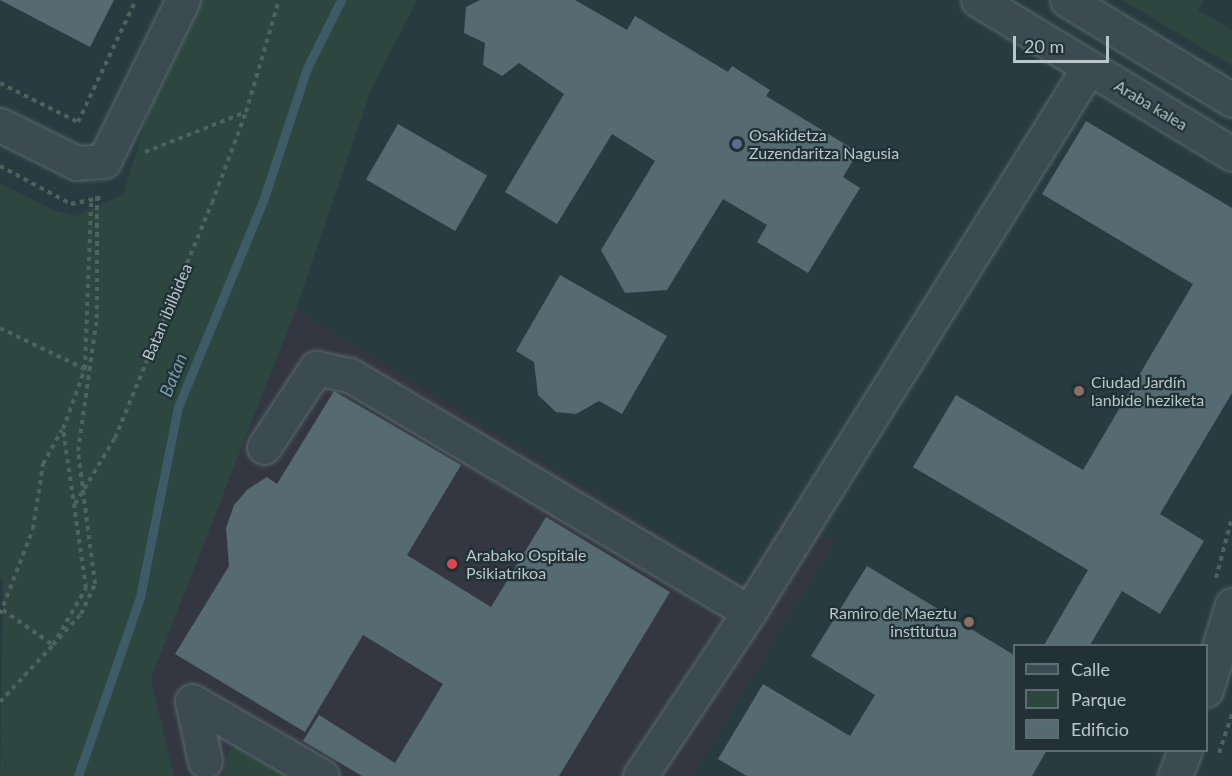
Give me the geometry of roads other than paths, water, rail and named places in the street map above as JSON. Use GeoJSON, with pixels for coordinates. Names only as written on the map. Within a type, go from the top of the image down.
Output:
{"type":"FeatureCollection","features":[{"type":"Feature","properties":{"kind":"street"},"geometry":{"type":"LineString","coordinates":[[0,125],[77,163],[90,165],[104,161],[110,153],[183,0]]}},
{"type":"Feature","properties":{"kind":"street","name":"Araba kalea"},"geometry":{"type":"LineString","coordinates":[[978,0],[1232,154]]}},
{"type":"Feature","properties":{"kind":"street","name":"Araba kalea"},"geometry":{"type":"LineString","coordinates":[[1022,0],[1232,127]]}},
{"type":"Feature","properties":{"kind":"street"},"geometry":{"type":"LineString","coordinates":[[1067,0],[1232,100]]}},
{"type":"Feature","properties":{"kind":"street"},"geometry":{"type":"LineString","coordinates":[[640,776],[749,612],[1089,67]]}},
{"type":"Feature","properties":{"kind":"street"},"geometry":{"type":"LineString","coordinates":[[264,447],[316,368],[350,375],[749,612]]}},
{"type":"Feature","properties":{"kind":"street"},"geometry":{"type":"LineString","coordinates":[[1208,683],[1232,605]]}},
{"type":"Feature","properties":{"kind":"street"},"geometry":{"type":"LineString","coordinates":[[205,761],[192,701],[322,776]]}},
{"type":"Feature","properties":{"kind":"street"},"geometry":{"type":"LineString","coordinates":[[1175,776],[1184,752]]}},
{"type":"Feature","properties":{"kind":"waterway","name":"Batan"},"geometry":{"type":"LineString","coordinates":[[78,776],[140,597],[178,407],[264,198],[307,68],[341,0]]}},
{"type":"Feature","properties":{"kind":"place","name":"Osakidetza Zuzendaritza Nagusia"},"geometry":{"type":"Point","coordinates":[737,144]}},
{"type":"Feature","properties":{"kind":"place","name":"Ciudad Jardín lanbide heziketa"},"geometry":{"type":"Point","coordinates":[1079,391]}},
{"type":"Feature","properties":{"kind":"place","name":"Arabako Ospitale Psikiatrikoa"},"geometry":{"type":"Point","coordinates":[452,564]}},
{"type":"Feature","properties":{"kind":"place","name":"Ramiro de Maeztu institutua"},"geometry":{"type":"Point","coordinates":[969,622]}}]}
